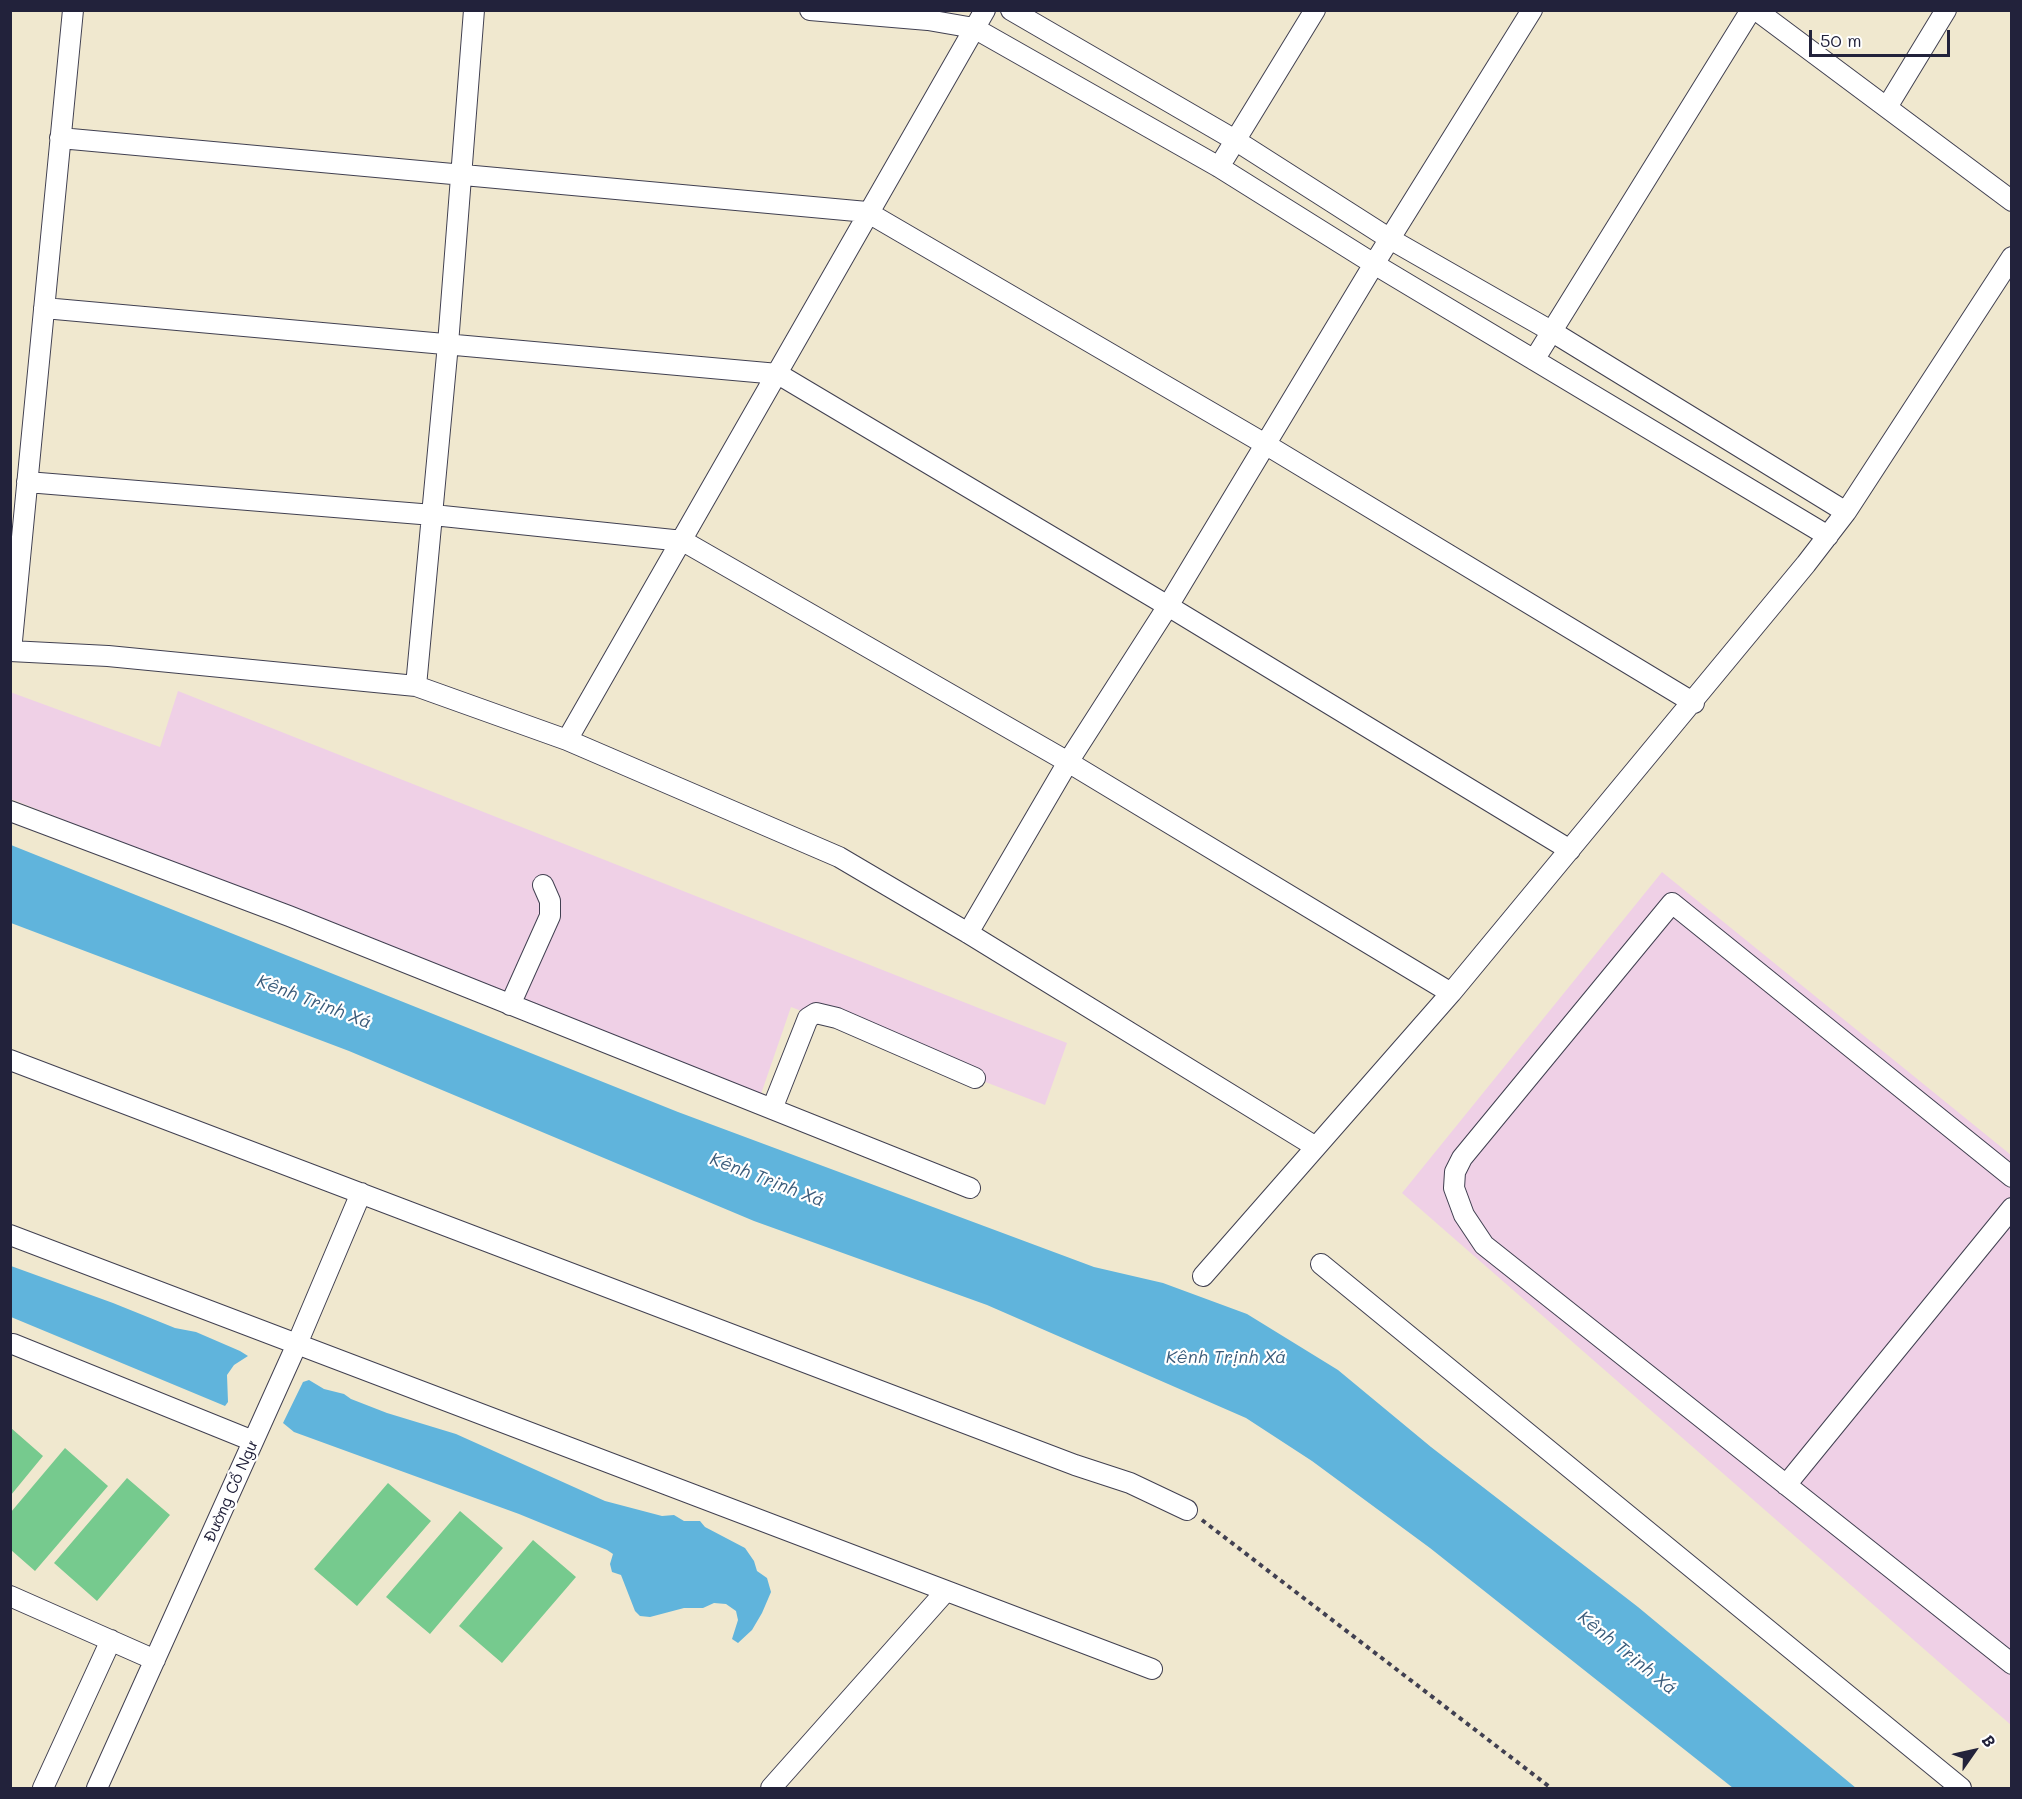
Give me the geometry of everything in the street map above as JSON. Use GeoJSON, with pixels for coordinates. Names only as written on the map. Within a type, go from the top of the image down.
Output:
{"type":"FeatureCollection","features":[{"type":"Feature","properties":{"kind":"street"},"geometry":{"type":"LineString","coordinates":[[73,10],[11,651],[108,656],[416,687],[567,740],[839,857],[968,933],[1316,1147]]}},
{"type":"Feature","properties":{"kind":"street"},"geometry":{"type":"LineString","coordinates":[[416,687],[448,344],[474,10]]}},
{"type":"Feature","properties":{"kind":"street"},"geometry":{"type":"LineString","coordinates":[[810,10],[928,20],[974,28],[1219,167],[1374,264],[1828,536]]}},
{"type":"Feature","properties":{"kind":"street"},"geometry":{"type":"LineString","coordinates":[[567,740],[778,374],[867,212],[985,10]]}},
{"type":"Feature","properties":{"kind":"street"},"geometry":{"type":"LineString","coordinates":[[1011,10],[1235,140],[1390,239],[1551,332],[1846,512]]}},
{"type":"Feature","properties":{"kind":"street"},"geometry":{"type":"LineString","coordinates":[[1219,167],[1315,10]]}},
{"type":"Feature","properties":{"kind":"street"},"geometry":{"type":"LineString","coordinates":[[968,933],[1068,762],[1168,606],[1374,264],[1532,10]]}},
{"type":"Feature","properties":{"kind":"street"},"geometry":{"type":"LineString","coordinates":[[1534,360],[1754,10],[2012,201]]}},
{"type":"Feature","properties":{"kind":"street"},"geometry":{"type":"LineString","coordinates":[[1887,107],[1946,10]]}},
{"type":"Feature","properties":{"kind":"street"},"geometry":{"type":"LineString","coordinates":[[60,138],[867,212],[1265,444],[1694,703]]}},
{"type":"Feature","properties":{"kind":"street"},"geometry":{"type":"LineString","coordinates":[[1203,1276],[1451,993],[1694,703],[1828,536],[1846,512],[2012,257]]}},
{"type":"Feature","properties":{"kind":"street"},"geometry":{"type":"LineString","coordinates":[[44,308],[778,374],[1168,606],[1570,850]]}},
{"type":"Feature","properties":{"kind":"street"},"geometry":{"type":"LineString","coordinates":[[27,482],[432,515],[682,541],[1068,762],[1451,993]]}},
{"type":"Feature","properties":{"kind":"street"},"geometry":{"type":"LineString","coordinates":[[10,811],[102,843],[970,1188]]}},
{"type":"Feature","properties":{"kind":"street"},"geometry":{"type":"LineString","coordinates":[[510,1005],[550,916],[550,901],[543,885]]}},
{"type":"Feature","properties":{"kind":"street"},"geometry":{"type":"LineString","coordinates":[[2012,1177],[1672,903],[1462,1158],[1455,1172],[1455,1196],[1464,1215],[1484,1245],[2012,1664]]}},
{"type":"Feature","properties":{"kind":"street"},"geometry":{"type":"LineString","coordinates":[[772,1108],[808,1018],[816,1013],[837,1018],[975,1078]]}},
{"type":"Feature","properties":{"kind":"street"},"geometry":{"type":"LineString","coordinates":[[10,1060],[1130,1484],[1188,1510]]}},
{"type":"Feature","properties":{"kind":"street","name":"Đường Cổ Ngư"},"geometry":{"type":"LineString","coordinates":[[97,1788],[297,1344],[361,1193]]}},
{"type":"Feature","properties":{"kind":"street"},"geometry":{"type":"LineString","coordinates":[[1786,1485],[2012,1208]]}},
{"type":"Feature","properties":{"kind":"street"},"geometry":{"type":"LineString","coordinates":[[10,1235],[1152,1669]]}},
{"type":"Feature","properties":{"kind":"street"},"geometry":{"type":"LineString","coordinates":[[1321,1264],[1961,1788]]}},
{"type":"Feature","properties":{"kind":"street"},"geometry":{"type":"LineString","coordinates":[[13,1344],[253,1441]]}},
{"type":"Feature","properties":{"kind":"street"},"geometry":{"type":"LineString","coordinates":[[771,1788],[946,1591]]}},
{"type":"Feature","properties":{"kind":"street"},"geometry":{"type":"LineString","coordinates":[[10,1596],[155,1660]]}},
{"type":"Feature","properties":{"kind":"street"},"geometry":{"type":"LineString","coordinates":[[43,1788],[111,1640]]}},
{"type":"Feature","properties":{"kind":"path"},"geometry":{"type":"LineString","coordinates":[[1188,1510],[1551,1788]]}},
{"type":"Feature","properties":{"kind":"shaded area"},"geometry":{"type":"Polygon","coordinates":[[[178,691],[1067,1043],[1045,1105],[791,1007],[761,1094],[11,799],[10,692],[160,747],[178,691]]]}},
{"type":"Feature","properties":{"kind":"shaded area"},"geometry":{"type":"Polygon","coordinates":[[[1662,872],[2011,1155],[2011,1725],[1402,1193],[1662,872]]]}},
{"type":"Feature","properties":{"kind":"green space"},"geometry":{"type":"Polygon","coordinates":[[[11,1428],[43,1456],[11,1495],[11,1428]]]}},
{"type":"Feature","properties":{"kind":"green space"},"geometry":{"type":"Polygon","coordinates":[[[65,1448],[108,1486],[35,1571],[11,1550],[11,1512],[65,1448]]]}},
{"type":"Feature","properties":{"kind":"green space"},"geometry":{"type":"Polygon","coordinates":[[[127,1478],[170,1515],[97,1601],[54,1563],[127,1478]]]}},
{"type":"Feature","properties":{"kind":"green space"},"geometry":{"type":"Polygon","coordinates":[[[388,1483],[431,1521],[357,1606],[314,1569],[388,1483]]]}},
{"type":"Feature","properties":{"kind":"green space"},"geometry":{"type":"Polygon","coordinates":[[[460,1511],[503,1548],[430,1634],[386,1597],[460,1511]]]}},
{"type":"Feature","properties":{"kind":"green space"},"geometry":{"type":"Polygon","coordinates":[[[533,1540],[576,1577],[502,1663],[459,1626],[533,1540]]]}},
{"type":"Feature","properties":{"kind":"water","name":"Kênh Trịnh Xá"},"geometry":{"type":"Polygon","coordinates":[[[11,845],[678,1112],[1094,1267],[1163,1283],[1247,1314],[1338,1370],[1431,1447],[1638,1607],[1856,1788],[1733,1788],[1430,1548],[1312,1461],[1246,1418],[987,1305],[754,1221],[349,1051],[11,923],[11,845]]]}},
{"type":"Feature","properties":{"kind":"water"},"geometry":{"type":"Polygon","coordinates":[[[11,1266],[175,1328],[196,1332],[248,1356],[234,1365],[227,1375],[228,1402],[225,1406],[11,1317],[11,1266]]]}},
{"type":"Feature","properties":{"kind":"water"},"geometry":{"type":"Polygon","coordinates":[[[309,1380],[324,1389],[344,1394],[387,1413],[456,1434],[605,1501],[662,1516],[674,1515],[684,1521],[700,1521],[705,1527],[745,1548],[754,1561],[757,1571],[767,1578],[771,1592],[762,1613],[752,1630],[738,1643],[732,1639],[738,1620],[736,1611],[726,1604],[714,1603],[703,1608],[684,1608],[650,1617],[640,1616],[635,1611],[621,1575],[612,1572],[610,1564],[613,1554],[607,1550],[519,1514],[294,1432],[283,1423],[303,1382],[309,1380]]]}}]}
